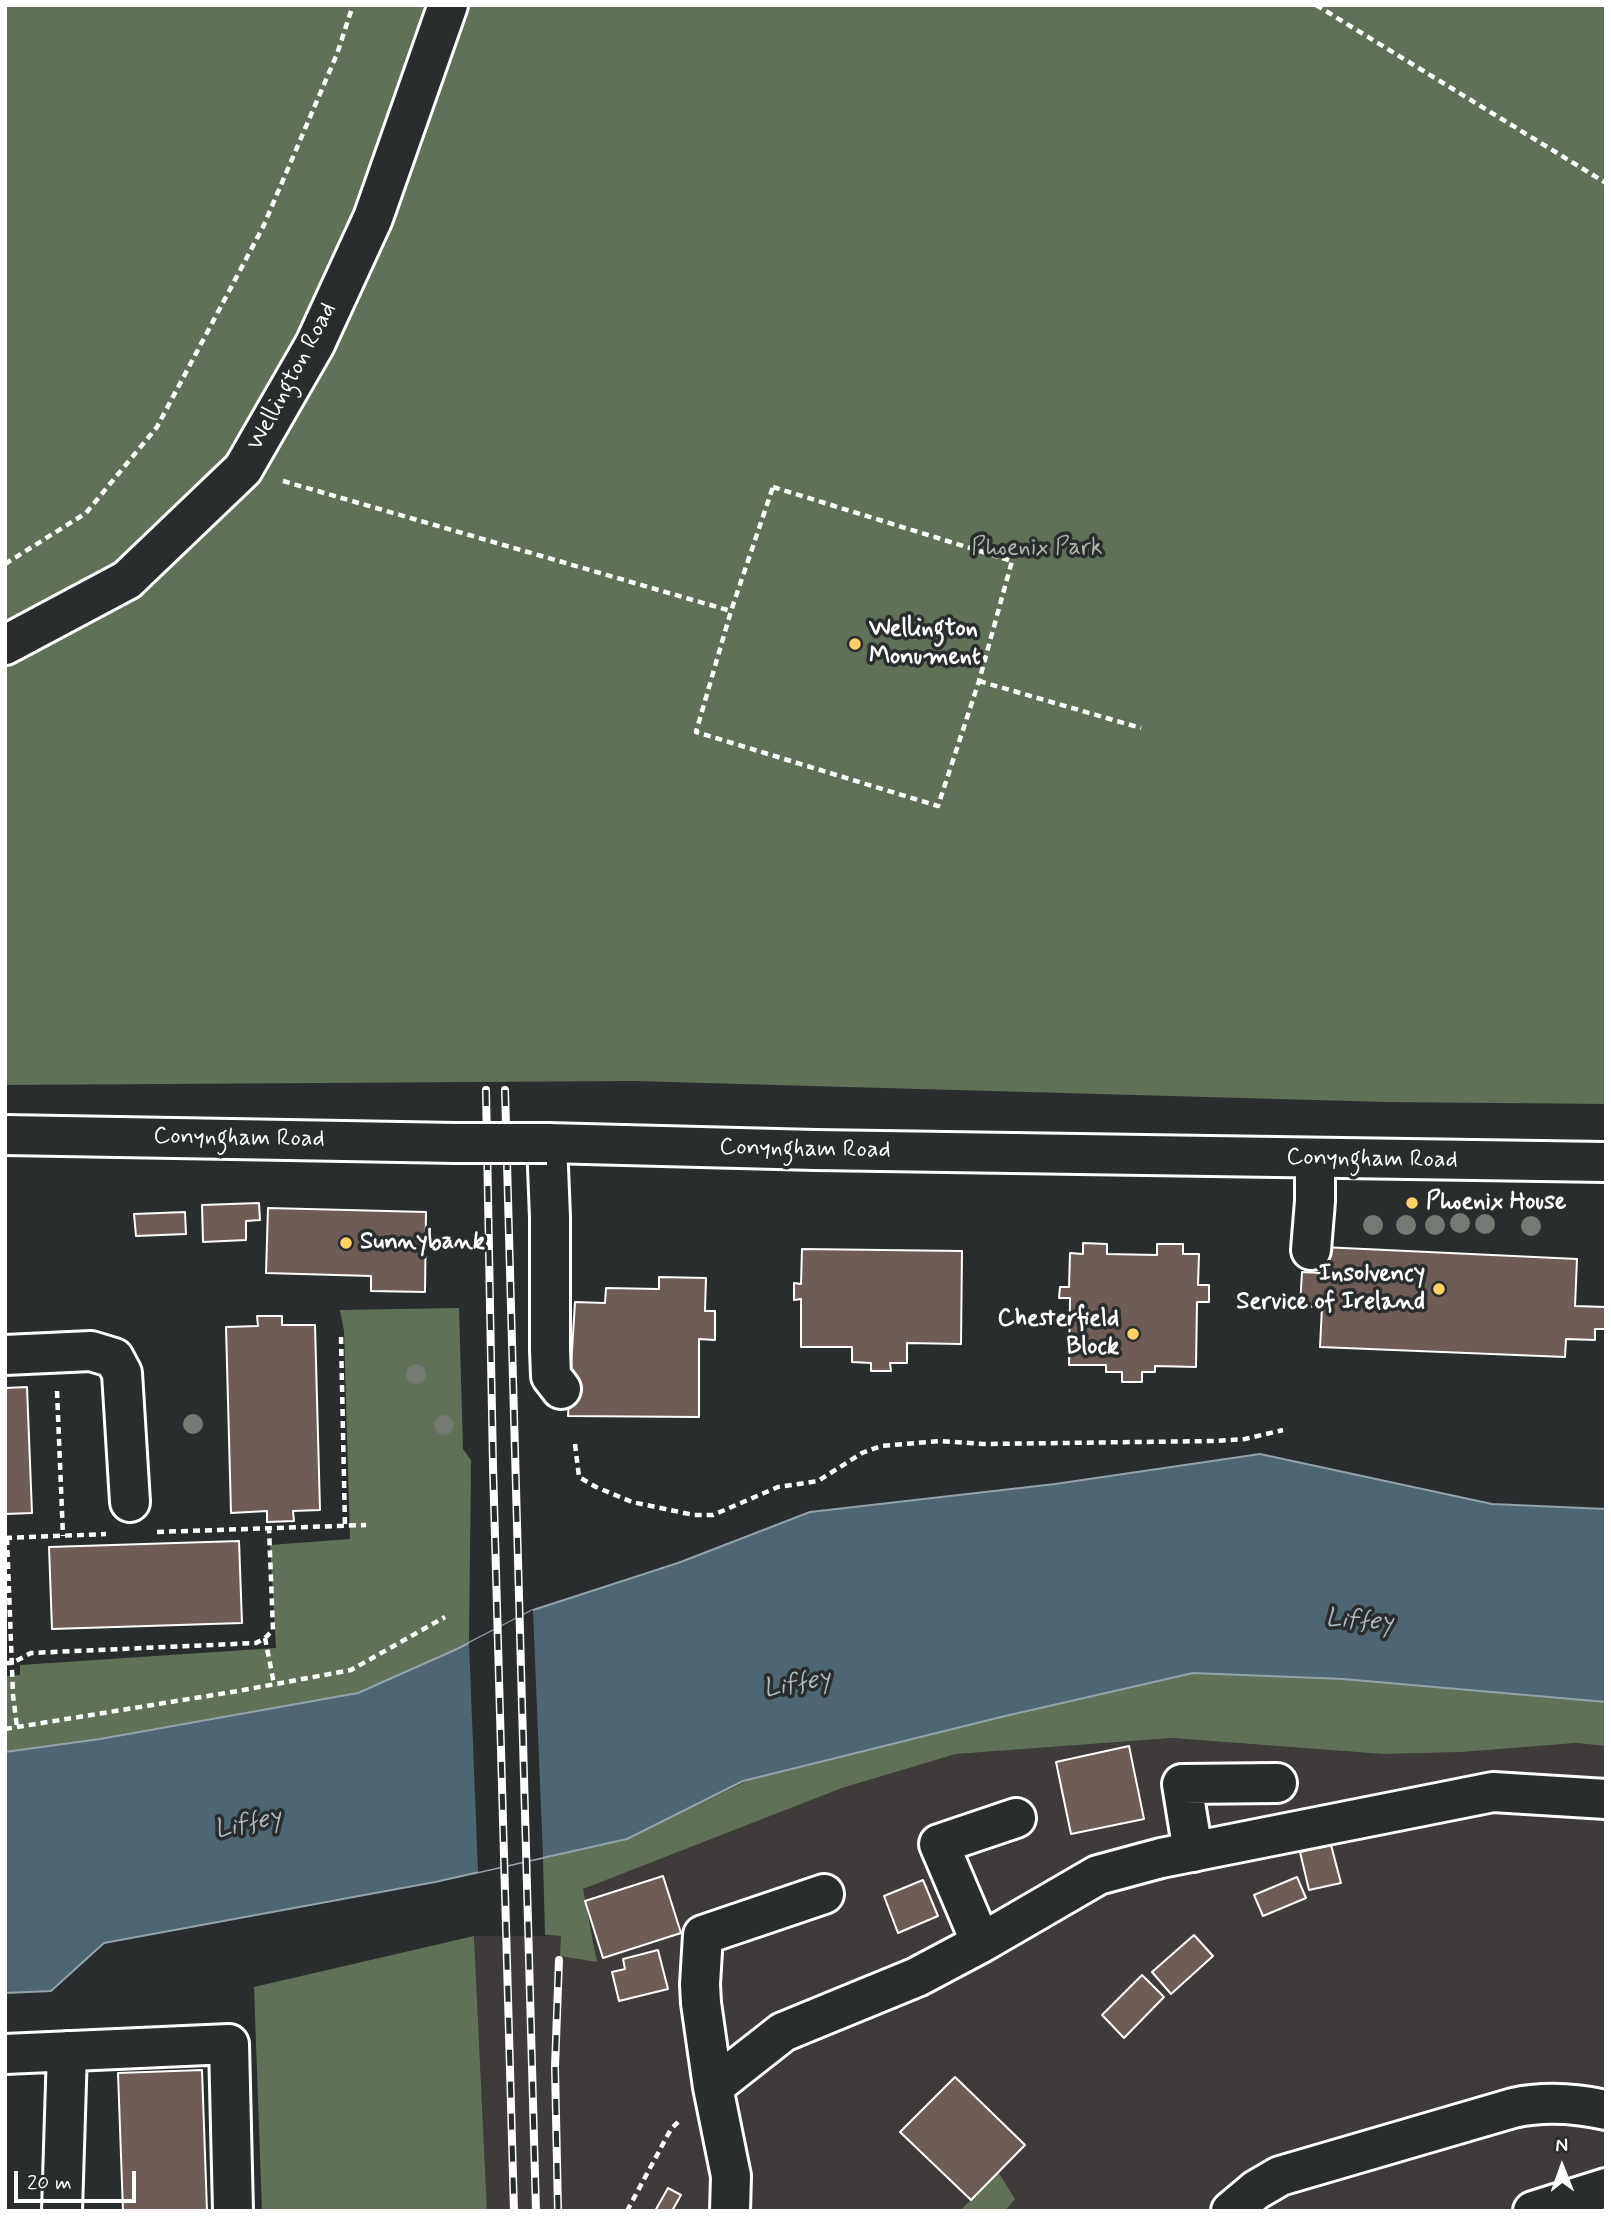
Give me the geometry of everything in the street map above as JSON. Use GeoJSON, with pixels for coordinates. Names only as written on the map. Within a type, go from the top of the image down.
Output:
{"type":"FeatureCollection","features":[{"type":"Feature","properties":{"kind":"main road","name":"Wellington Road"},"geometry":{"type":"LineString","coordinates":[[5,645],[127,580],[243,470],[314,344],[373,218],[448,5]]}},
{"type":"Feature","properties":{"kind":"main road","name":"Conyngham Road"},"geometry":{"type":"LineString","coordinates":[[5,1135],[1606,1163]]}},
{"type":"Feature","properties":{"kind":"main road"},"geometry":{"type":"LineString","coordinates":[[547,1143],[551,1377],[561,1389]]}},
{"type":"Feature","properties":{"kind":"main road"},"geometry":{"type":"LineString","coordinates":[[1311,1250],[1315,1159]]}},
{"type":"Feature","properties":{"kind":"main road"},"geometry":{"type":"LineString","coordinates":[[5,1355],[91,1350],[114,1358],[122,1373],[131,1523]]}},
{"type":"Feature","properties":{"kind":"main road"},"geometry":{"type":"LineString","coordinates":[[1193,1852],[1182,1784],[1277,1783]]}},
{"type":"Feature","properties":{"kind":"main road"},"geometry":{"type":"LineString","coordinates":[[713,2087],[783,2032],[918,1977],[981,1944],[1098,1875],[1161,1858],[1493,1792],[1606,1799]]}},
{"type":"Feature","properties":{"kind":"main road"},"geometry":{"type":"LineString","coordinates":[[981,1944],[939,1844],[1016,1818]]}},
{"type":"Feature","properties":{"kind":"main road"},"geometry":{"type":"LineString","coordinates":[[730,2211],[731,2176],[713,2087],[701,2003],[703,1935],[824,1894]]}},
{"type":"Feature","properties":{"kind":"main road"},"geometry":{"type":"LineString","coordinates":[[5,2054],[229,2044],[233,2211]]}},
{"type":"Feature","properties":{"kind":"main road"},"geometry":{"type":"LineString","coordinates":[[62,2211],[67,2051]]}},
{"type":"Feature","properties":{"kind":"main road"},"geometry":{"type":"LineString","coordinates":[[1231,2211],[1256,2190],[1280,2176],[1513,2108],[1537,2102],[1565,2103],[1606,2110]]}},
{"type":"Feature","properties":{"kind":"main road"},"geometry":{"type":"LineString","coordinates":[[1533,2211],[1606,2188]]}},
{"type":"Feature","properties":{"kind":"path"},"geometry":{"type":"LineString","coordinates":[[5,564],[86,513],[157,428],[263,227],[337,54],[353,5]]}},
{"type":"Feature","properties":{"kind":"path"},"geometry":{"type":"LineString","coordinates":[[1316,5],[1606,183]]}},
{"type":"Feature","properties":{"kind":"path"},"geometry":{"type":"LineString","coordinates":[[243,470],[731,611]]}},
{"type":"Feature","properties":{"kind":"path"},"geometry":{"type":"LineString","coordinates":[[773,487],[1012,561],[979,681],[938,806],[696,732],[731,611],[773,487]]}},
{"type":"Feature","properties":{"kind":"path"},"geometry":{"type":"LineString","coordinates":[[979,681],[1141,729]]}},
{"type":"Feature","properties":{"kind":"path"},"geometry":{"type":"LineString","coordinates":[[341,1337],[345,1526]]}},
{"type":"Feature","properties":{"kind":"path"},"geometry":{"type":"LineString","coordinates":[[56,1385],[63,1536]]}},
{"type":"Feature","properties":{"kind":"path"},"geometry":{"type":"LineString","coordinates":[[575,1444],[579,1477],[632,1502],[694,1516],[713,1515],[778,1488],[818,1481],[862,1453],[881,1446],[940,1441],[984,1444],[1214,1441],[1245,1439],[1283,1430]]}},
{"type":"Feature","properties":{"kind":"path"},"geometry":{"type":"LineString","coordinates":[[17,1727],[6,1538],[63,1536],[131,1523],[269,1528],[366,1525]]}},
{"type":"Feature","properties":{"kind":"path"},"geometry":{"type":"LineString","coordinates":[[5,1663],[12,1663],[32,1653],[256,1643],[265,1639],[273,1630],[269,1528]]}},
{"type":"Feature","properties":{"kind":"path"},"geometry":{"type":"LineString","coordinates":[[5,1729],[351,1670],[445,1617]]}},
{"type":"Feature","properties":{"kind":"path"},"geometry":{"type":"LineString","coordinates":[[265,1639],[274,1684]]}},
{"type":"Feature","properties":{"kind":"path"},"geometry":{"type":"LineString","coordinates":[[627,2211],[671,2129],[713,2087]]}},
{"type":"Feature","properties":{"kind":"shaded area"},"geometry":{"type":"Polygon","coordinates":[[[1172,1738],[1383,1754],[1462,1752],[1576,1743],[1606,1746],[1606,2211],[487,2211],[474,1936],[561,1936],[596,1962],[582,1889],[842,1788],[956,1754],[1172,1738]]]}},
{"type":"Feature","properties":{"kind":"green space","name":"Phoenix Park"},"geometry":{"type":"Polygon","coordinates":[[[5,5],[1606,5],[1606,1104],[1386,1102],[633,1081],[5,1085],[5,5]]]}},
{"type":"Feature","properties":{"kind":"green space"},"geometry":{"type":"Polygon","coordinates":[[[459,1308],[463,1449],[471,1460],[469,1643],[358,1693],[100,1739],[5,1752],[5,1676],[20,1675],[20,1665],[276,1648],[270,1545],[350,1539],[344,1331],[340,1310],[459,1308]]]}},
{"type":"Feature","properties":{"kind":"green space"},"geometry":{"type":"Polygon","coordinates":[[[1193,1673],[1343,1679],[1606,1702],[1606,1746],[1576,1743],[1462,1752],[1383,1754],[1172,1738],[956,1754],[842,1788],[583,1889],[597,1962],[560,1956],[561,1936],[545,1935],[543,1857],[627,1839],[749,1780],[1001,1717],[1193,1673]]]}},
{"type":"Feature","properties":{"kind":"green space"},"geometry":{"type":"Polygon","coordinates":[[[474,1936],[487,2211],[262,2211],[254,1987],[474,1936]]]}},
{"type":"Feature","properties":{"kind":"green space"},"geometry":{"type":"Polygon","coordinates":[[[998,2172],[1015,2199],[1005,2211],[960,2211],[998,2172]]]}},
{"type":"Feature","properties":{"kind":"water","name":"Liffey"},"geometry":{"type":"Polygon","coordinates":[[[1260,1454],[1492,1504],[1606,1509],[1606,1702],[1343,1679],[1193,1673],[743,1781],[627,1839],[435,1882],[104,1943],[51,1991],[5,1993],[5,1752],[100,1739],[358,1693],[457,1649],[533,1610],[678,1563],[810,1512],[1055,1484],[1260,1454]]]}},
{"type":"Feature","properties":{"kind":"pier"},"geometry":{"type":"Polygon","coordinates":[[[533,1610],[543,1857],[478,1872],[469,1643],[533,1610]]]}},
{"type":"Feature","properties":{"kind":"building"},"geometry":{"type":"Polygon","coordinates":[[[259,1203],[260,1220],[246,1221],[246,1240],[203,1242],[202,1205],[259,1203]]]}},
{"type":"Feature","properties":{"kind":"building","name":"Sunnybank"},"geometry":{"type":"Polygon","coordinates":[[[268,1208],[426,1212],[425,1292],[371,1291],[371,1276],[266,1273],[268,1208]]]}},
{"type":"Feature","properties":{"kind":"building"},"geometry":{"type":"Polygon","coordinates":[[[185,1212],[186,1234],[136,1236],[134,1214],[185,1212]]]}},
{"type":"Feature","properties":{"kind":"building","name":"Chesterfield Block"},"geometry":{"type":"Polygon","coordinates":[[[1083,1243],[1107,1244],[1107,1254],[1157,1255],[1157,1244],[1183,1244],[1183,1254],[1199,1254],[1198,1285],[1209,1285],[1209,1302],[1197,1302],[1196,1367],[1155,1366],[1155,1372],[1142,1372],[1142,1382],[1122,1382],[1122,1372],[1106,1372],[1106,1365],[1069,1365],[1070,1298],[1059,1298],[1060,1287],[1069,1287],[1070,1253],[1083,1254],[1083,1243]]]}},
{"type":"Feature","properties":{"kind":"building","name":"Insolvency Service of Ireland"},"geometry":{"type":"Polygon","coordinates":[[[1322,1247],[1577,1259],[1575,1306],[1606,1307],[1606,1329],[1595,1329],[1595,1340],[1566,1339],[1565,1357],[1320,1347],[1322,1307],[1300,1306],[1302,1272],[1321,1273],[1322,1247]]]}},
{"type":"Feature","properties":{"kind":"building"},"geometry":{"type":"Polygon","coordinates":[[[802,1249],[962,1251],[961,1344],[907,1343],[907,1363],[890,1363],[891,1371],[871,1371],[871,1363],[852,1362],[852,1347],[801,1347],[801,1299],[794,1300],[794,1283],[801,1284],[802,1249]]]}},
{"type":"Feature","properties":{"kind":"building"},"geometry":{"type":"Polygon","coordinates":[[[659,1277],[706,1278],[705,1311],[715,1311],[715,1340],[699,1339],[699,1417],[568,1416],[575,1302],[605,1303],[606,1288],[659,1289],[659,1277]]]}},
{"type":"Feature","properties":{"kind":"building"},"geometry":{"type":"Polygon","coordinates":[[[257,1316],[282,1316],[282,1325],[315,1325],[320,1510],[293,1511],[294,1521],[267,1522],[267,1511],[231,1513],[226,1327],[258,1326],[257,1316]]]}},
{"type":"Feature","properties":{"kind":"building"},"geometry":{"type":"Polygon","coordinates":[[[27,1387],[32,1513],[5,1514],[5,1388],[27,1387]]]}},
{"type":"Feature","properties":{"kind":"building"},"geometry":{"type":"Polygon","coordinates":[[[239,1541],[242,1623],[52,1629],[49,1547],[239,1541]]]}},
{"type":"Feature","properties":{"kind":"building"},"geometry":{"type":"Polygon","coordinates":[[[1129,1746],[1144,1819],[1071,1834],[1056,1762],[1129,1746]]]}},
{"type":"Feature","properties":{"kind":"building"},"geometry":{"type":"Polygon","coordinates":[[[1331,1845],[1341,1883],[1309,1890],[1300,1852],[1331,1845]]]}},
{"type":"Feature","properties":{"kind":"building"},"geometry":{"type":"Polygon","coordinates":[[[663,1876],[681,1933],[603,1958],[585,1901],[663,1876]]]}},
{"type":"Feature","properties":{"kind":"building"},"geometry":{"type":"Polygon","coordinates":[[[1297,1877],[1306,1898],[1263,1916],[1254,1895],[1297,1877]]]}},
{"type":"Feature","properties":{"kind":"building"},"geometry":{"type":"Polygon","coordinates":[[[923,1880],[938,1916],[898,1933],[884,1896],[923,1880]]]}},
{"type":"Feature","properties":{"kind":"building"},"geometry":{"type":"Polygon","coordinates":[[[1194,1935],[1213,1956],[1171,1994],[1152,1972],[1194,1935]]]}},
{"type":"Feature","properties":{"kind":"building"},"geometry":{"type":"Polygon","coordinates":[[[658,1950],[668,1989],[619,2001],[612,1972],[625,1969],[623,1959],[658,1950]]]}},
{"type":"Feature","properties":{"kind":"building"},"geometry":{"type":"Polygon","coordinates":[[[1142,1975],[1164,1997],[1124,2038],[1102,2015],[1142,1975]]]}},
{"type":"Feature","properties":{"kind":"building"},"geometry":{"type":"Polygon","coordinates":[[[202,2070],[207,2211],[123,2211],[118,2073],[202,2070]]]}},
{"type":"Feature","properties":{"kind":"building"},"geometry":{"type":"Polygon","coordinates":[[[955,2077],[1025,2145],[971,2200],[900,2132],[955,2077]]]}},
{"type":"Feature","properties":{"kind":"building"},"geometry":{"type":"Polygon","coordinates":[[[668,2188],[681,2195],[672,2211],[655,2211],[668,2188]]]}},
{"type":"Feature","properties":{"kind":"railway"},"geometry":{"type":"LineString","coordinates":[[486,1090],[493,1466],[514,2211]]}},
{"type":"Feature","properties":{"kind":"railway"},"geometry":{"type":"LineString","coordinates":[[505,1090],[536,2211]]}},
{"type":"Feature","properties":{"kind":"railway"},"geometry":{"type":"LineString","coordinates":[[558,2211],[555,2067],[559,1960]]}},
{"type":"Feature","properties":{"kind":"place","name":"Wellington Monument"},"geometry":{"type":"Point","coordinates":[855,644]}},
{"type":"Feature","properties":{"kind":"place","name":"Phoenix House"},"geometry":{"type":"Point","coordinates":[1412,1203]}},
{"type":"Feature","properties":{"kind":"place","name":"Sunnybank"},"geometry":{"type":"Point","coordinates":[346,1243]}},
{"type":"Feature","properties":{"kind":"place","name":"Insolvency Service of Ireland"},"geometry":{"type":"Point","coordinates":[1439,1289]}},
{"type":"Feature","properties":{"kind":"place","name":"Chesterfield Block"},"geometry":{"type":"Point","coordinates":[1133,1334]}}]}
